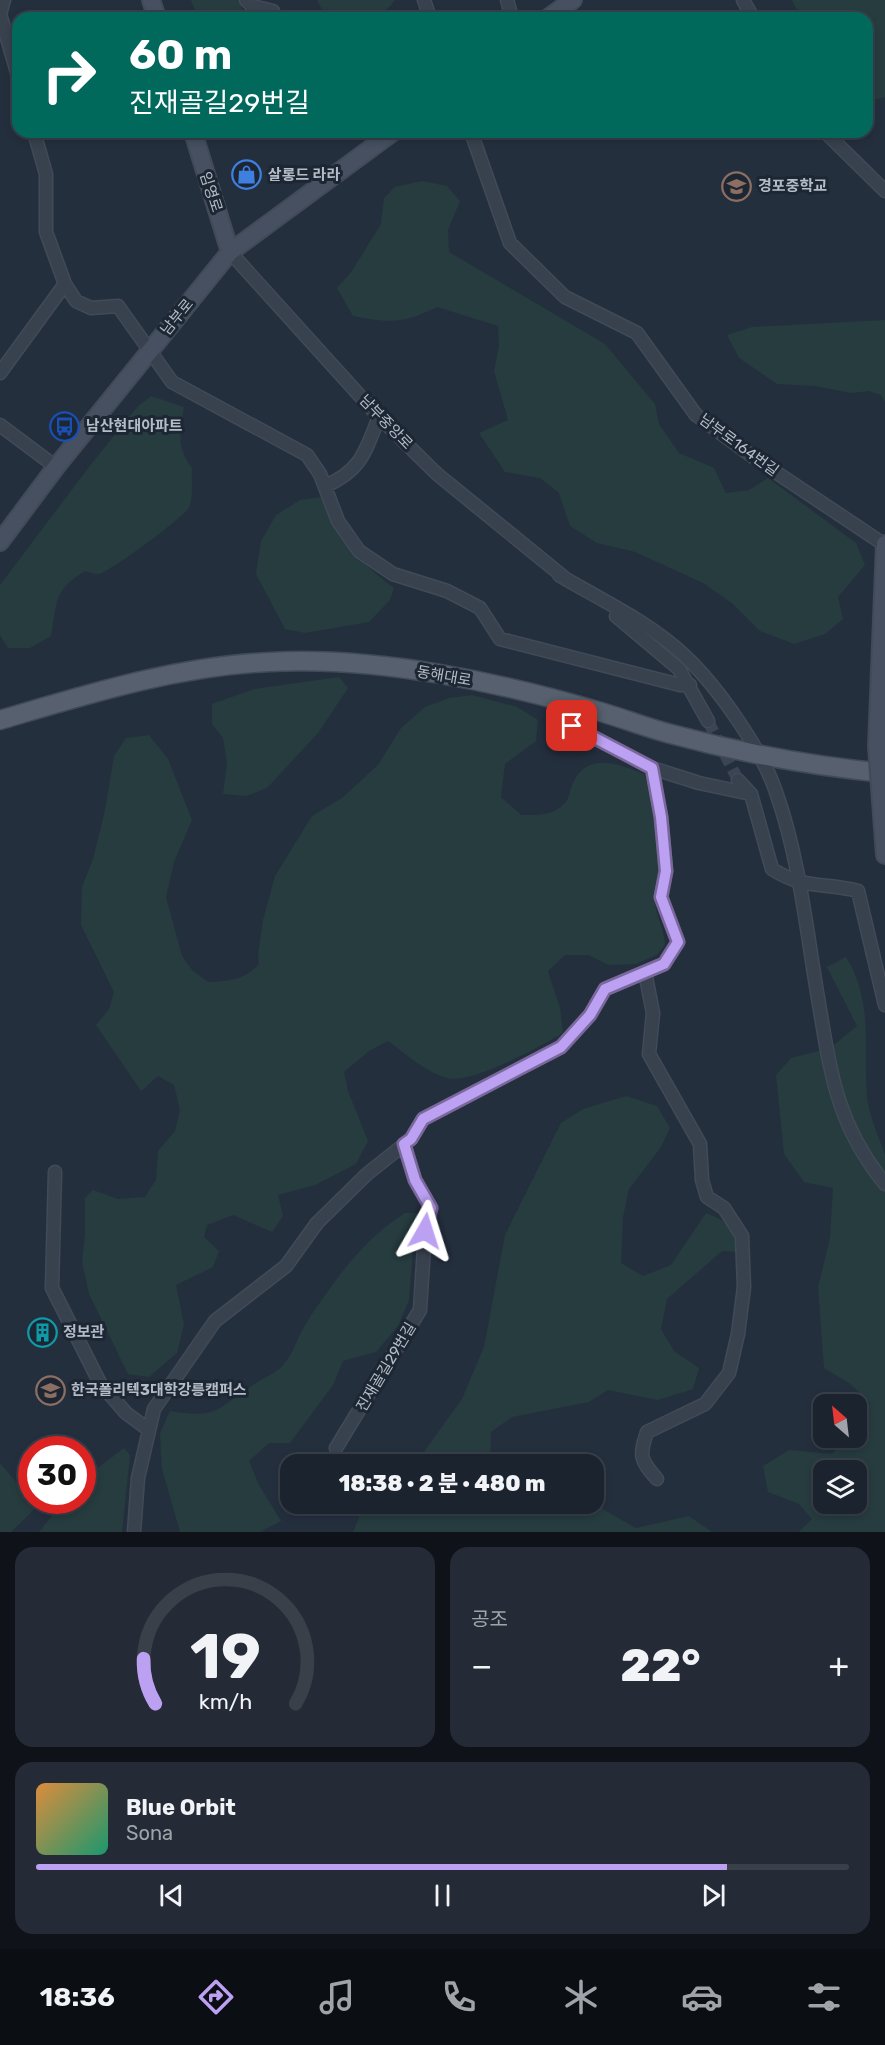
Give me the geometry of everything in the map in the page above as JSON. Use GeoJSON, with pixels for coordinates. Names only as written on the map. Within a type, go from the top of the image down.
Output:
{"type":"FeatureCollection","features":[{"type":"Feature","properties":{"kind":"main road","name":"동해대로"},"geometry":{"type":"LineString","coordinates":[[0,720],[116,686],[199,669],[271,661],[357,664],[436,673],[490,685],[600,712],[669,734],[757,754],[804,763],[885,773]]}},
{"type":"Feature","properties":{"kind":"street"},"geometry":{"type":"LineString","coordinates":[[4,0],[0,14],[12,55]]}},
{"type":"Feature","properties":{"kind":"street"},"geometry":{"type":"LineString","coordinates":[[0,14],[15,0]]}},
{"type":"Feature","properties":{"kind":"street"},"geometry":{"type":"LineString","coordinates":[[246,0],[252,6],[273,11]]}},
{"type":"Feature","properties":{"kind":"street"},"geometry":{"type":"LineString","coordinates":[[556,12],[573,0]]}},
{"type":"Feature","properties":{"kind":"street"},"geometry":{"type":"LineString","coordinates":[[36,138],[46,174],[46,232],[65,284],[76,301],[91,308],[118,306],[172,382],[307,455],[325,486],[338,521],[358,551],[393,574],[447,591],[480,608],[500,639],[680,685],[690,685]]}},
{"type":"Feature","properties":{"kind":"street","name":"임영로"},"geometry":{"type":"LineString","coordinates":[[194,138],[230,252]]}},
{"type":"Feature","properties":{"kind":"street","name":"남부로"},"geometry":{"type":"LineString","coordinates":[[0,542],[56,467],[230,252],[385,138]]}},
{"type":"Feature","properties":{"kind":"street","name":"남부로164번길"},"geometry":{"type":"LineString","coordinates":[[473,138],[510,243],[565,297],[637,333],[696,415],[756,459],[885,544]]}},
{"type":"Feature","properties":{"kind":"street"},"geometry":{"type":"LineString","coordinates":[[831,138],[885,191]]}},
{"type":"Feature","properties":{"kind":"street","name":"남부중앙로"},"geometry":{"type":"LineString","coordinates":[[230,252],[379,417],[437,474],[559,575],[680,669],[708,721]]}},
{"type":"Feature","properties":{"kind":"street"},"geometry":{"type":"LineString","coordinates":[[0,373],[65,284]]}},
{"type":"Feature","properties":{"kind":"street"},"geometry":{"type":"LineString","coordinates":[[325,486],[342,478],[363,459],[379,417]]}},
{"type":"Feature","properties":{"kind":"street"},"geometry":{"type":"LineString","coordinates":[[0,425],[56,467]]}},
{"type":"Feature","properties":{"kind":"street"},"geometry":{"type":"LineString","coordinates":[[885,544],[881,695],[877,746],[885,855]]}},
{"type":"Feature","properties":{"kind":"street","name":"남부중앙로"},"geometry":{"type":"LineString","coordinates":[[559,575],[648,627],[684,656],[723,699],[757,754],[777,793],[798,883],[833,1086],[846,1122],[862,1152],[885,1184]]}},
{"type":"Feature","properties":{"kind":"street"},"geometry":{"type":"LineString","coordinates":[[572,726],[652,768],[699,783],[752,794]]}},
{"type":"Feature","properties":{"kind":"street"},"geometry":{"type":"LineString","coordinates":[[134,1532],[138,1478],[154,1409],[215,1321],[286,1266],[317,1222],[367,1174],[411,1139],[423,1119],[561,1047],[590,1015],[605,989],[664,964],[678,942],[661,897],[666,871],[661,817],[652,768]]}},
{"type":"Feature","properties":{"kind":"street"},"geometry":{"type":"LineString","coordinates":[[738,780],[752,794],[772,869],[798,883],[814,886],[835,885],[858,891],[885,1005]]}},
{"type":"Feature","properties":{"kind":"street"},"geometry":{"type":"LineString","coordinates":[[645,972],[653,1013],[650,1054],[700,1144],[702,1180],[707,1197],[724,1208],[742,1236],[744,1287],[738,1334],[729,1372],[705,1404],[647,1432],[642,1449],[643,1463],[657,1479]]}},
{"type":"Feature","properties":{"kind":"street","name":"진재골길29번길"},"geometry":{"type":"LineString","coordinates":[[336,1448],[420,1310],[425,1231],[431,1208],[415,1180],[404,1144]]}},
{"type":"Feature","properties":{"kind":"street"},"geometry":{"type":"LineString","coordinates":[[55,1172],[52,1288],[100,1383],[126,1413],[149,1430]]}},
{"type":"Feature","properties":{"kind":"green space"},"geometry":{"type":"Polygon","coordinates":[[[191,0],[240,0],[244,12],[196,12],[191,0]]]}},
{"type":"Feature","properties":{"kind":"green space"},"geometry":{"type":"Polygon","coordinates":[[[317,0],[395,0],[382,12],[323,12],[317,0]]]}},
{"type":"Feature","properties":{"kind":"green space"},"geometry":{"type":"Polygon","coordinates":[[[792,0],[885,0],[885,97],[873,100],[873,12],[798,12],[792,0]]]}},
{"type":"Feature","properties":{"kind":"green space"},"geometry":{"type":"Polygon","coordinates":[[[422,181],[447,186],[460,201],[448,230],[449,252],[605,344],[655,404],[659,424],[679,453],[714,468],[726,493],[749,490],[768,478],[856,543],[865,565],[838,597],[843,619],[825,634],[794,644],[760,631],[733,604],[703,583],[635,552],[597,543],[570,526],[559,493],[540,478],[505,472],[479,433],[508,420],[494,371],[499,346],[498,326],[437,307],[415,317],[387,321],[353,316],[337,288],[352,271],[381,224],[384,198],[395,187],[422,181]]]}},
{"type":"Feature","properties":{"kind":"green space"},"geometry":{"type":"Polygon","coordinates":[[[885,320],[885,402],[881,395],[869,391],[851,393],[815,386],[777,384],[739,358],[727,335],[752,327],[885,320]]]}},
{"type":"Feature","properties":{"kind":"green space"},"geometry":{"type":"Polygon","coordinates":[[[151,396],[184,407],[180,439],[183,454],[192,468],[192,495],[188,509],[160,533],[106,571],[99,574],[85,571],[67,585],[58,598],[51,636],[30,648],[8,648],[0,635],[0,585],[92,463],[137,407],[151,396]]]}},
{"type":"Feature","properties":{"kind":"green space"},"geometry":{"type":"Polygon","coordinates":[[[322,497],[334,525],[350,548],[394,588],[390,600],[369,622],[305,633],[285,629],[256,574],[261,541],[276,515],[300,500],[322,497]]]}},
{"type":"Feature","properties":{"kind":"green space"},"geometry":{"type":"Polygon","coordinates":[[[339,677],[348,688],[318,733],[267,788],[246,796],[223,794],[227,763],[223,738],[212,724],[212,704],[254,689],[339,677]]]}},
{"type":"Feature","properties":{"kind":"green space"},"geometry":{"type":"Polygon","coordinates":[[[472,695],[517,707],[538,720],[536,741],[505,764],[501,797],[521,815],[544,814],[560,807],[567,801],[580,772],[596,763],[615,764],[644,774],[659,830],[661,862],[655,903],[665,945],[657,955],[636,964],[609,965],[588,955],[565,955],[548,971],[560,1008],[563,1033],[523,1055],[472,1076],[458,1079],[439,1075],[423,1067],[388,1041],[369,1051],[344,1072],[348,1091],[368,1141],[356,1164],[315,1185],[278,1195],[283,1216],[272,1232],[233,1215],[207,1225],[204,1237],[219,1251],[213,1267],[176,1285],[184,1325],[177,1353],[149,1377],[128,1374],[89,1294],[82,1262],[85,1198],[93,1190],[118,1199],[145,1197],[156,1180],[158,1151],[175,1131],[180,1110],[174,1085],[158,1076],[141,1091],[96,1025],[109,1009],[114,992],[81,925],[82,887],[93,859],[105,810],[114,756],[126,738],[149,735],[168,759],[192,820],[174,862],[166,897],[182,956],[192,970],[208,982],[229,980],[248,973],[259,964],[258,954],[263,920],[275,876],[312,816],[342,798],[378,765],[401,728],[425,707],[449,698],[472,695]]]}},
{"type":"Feature","properties":{"kind":"green space"},"geometry":{"type":"Polygon","coordinates":[[[846,957],[861,991],[866,1026],[868,1104],[885,1155],[885,1532],[799,1532],[812,1519],[799,1504],[768,1492],[763,1466],[789,1450],[832,1454],[837,1448],[867,1448],[867,1408],[870,1403],[867,1400],[867,1394],[861,1394],[849,1383],[824,1368],[818,1287],[830,1238],[833,1188],[804,1182],[784,1154],[776,1075],[791,1058],[830,1048],[857,1026],[827,967],[846,957]]]}},
{"type":"Feature","properties":{"kind":"green space"},"geometry":{"type":"Polygon","coordinates":[[[626,1096],[657,1106],[670,1128],[661,1147],[629,1189],[623,1217],[621,1263],[643,1276],[671,1265],[706,1213],[726,1223],[734,1236],[737,1252],[722,1251],[667,1299],[661,1329],[674,1351],[699,1368],[693,1389],[658,1400],[608,1390],[589,1402],[512,1417],[491,1432],[490,1454],[422,1454],[462,1399],[484,1347],[505,1235],[561,1123],[583,1109],[626,1096]]]}},
{"type":"Feature","properties":{"kind":"green space"},"geometry":{"type":"Polygon","coordinates":[[[405,1213],[416,1213],[409,1300],[398,1326],[376,1352],[343,1361],[333,1385],[290,1443],[269,1443],[249,1461],[259,1485],[281,1521],[260,1532],[180,1532],[162,1469],[160,1433],[170,1411],[198,1414],[216,1410],[280,1368],[290,1356],[315,1309],[349,1263],[375,1236],[405,1213]]]}},
{"type":"Feature","properties":{"kind":"green space"},"geometry":{"type":"Polygon","coordinates":[[[124,1448],[130,1455],[122,1532],[39,1532],[53,1514],[96,1514],[96,1469],[124,1448]]]}},
{"type":"Feature","properties":{"kind":"green space"},"geometry":{"type":"Polygon","coordinates":[[[0,1463],[18,1484],[18,1514],[30,1514],[11,1532],[0,1532],[0,1463]]]}},
{"type":"Feature","properties":{"kind":"green space"},"geometry":{"type":"Polygon","coordinates":[[[604,1510],[636,1528],[689,1516],[712,1532],[353,1532],[360,1514],[604,1514],[604,1510]]]}},
{"type":"Feature","properties":{"kind":"tunnel"},"geometry":{"type":"LineString","coordinates":[[708,721],[738,780]]}},
{"type":"Feature","properties":{"kind":"place","name":"살롱드 라라"},"geometry":{"type":"Point","coordinates":[247,175]}},
{"type":"Feature","properties":{"kind":"place","name":"경포중학교"},"geometry":{"type":"Point","coordinates":[737,186]}},
{"type":"Feature","properties":{"kind":"place","name":"남산현대아파트"},"geometry":{"type":"Point","coordinates":[65,426]}},
{"type":"Feature","properties":{"kind":"place","name":"정보관"},"geometry":{"type":"Point","coordinates":[42,1332]}},
{"type":"Feature","properties":{"kind":"place","name":"한국폴리텍3대학강릉캠퍼스"},"geometry":{"type":"Point","coordinates":[50,1390]}},
{"type":"Feature","properties":{"kind":"route"},"geometry":{"type":"LineString","coordinates":[[425,1231],[431,1208],[415,1180],[404,1144],[411,1139],[423,1119],[561,1047],[590,1015],[605,989],[664,964],[678,942],[661,897],[666,871],[661,817],[652,768],[572,726]]}}]}
